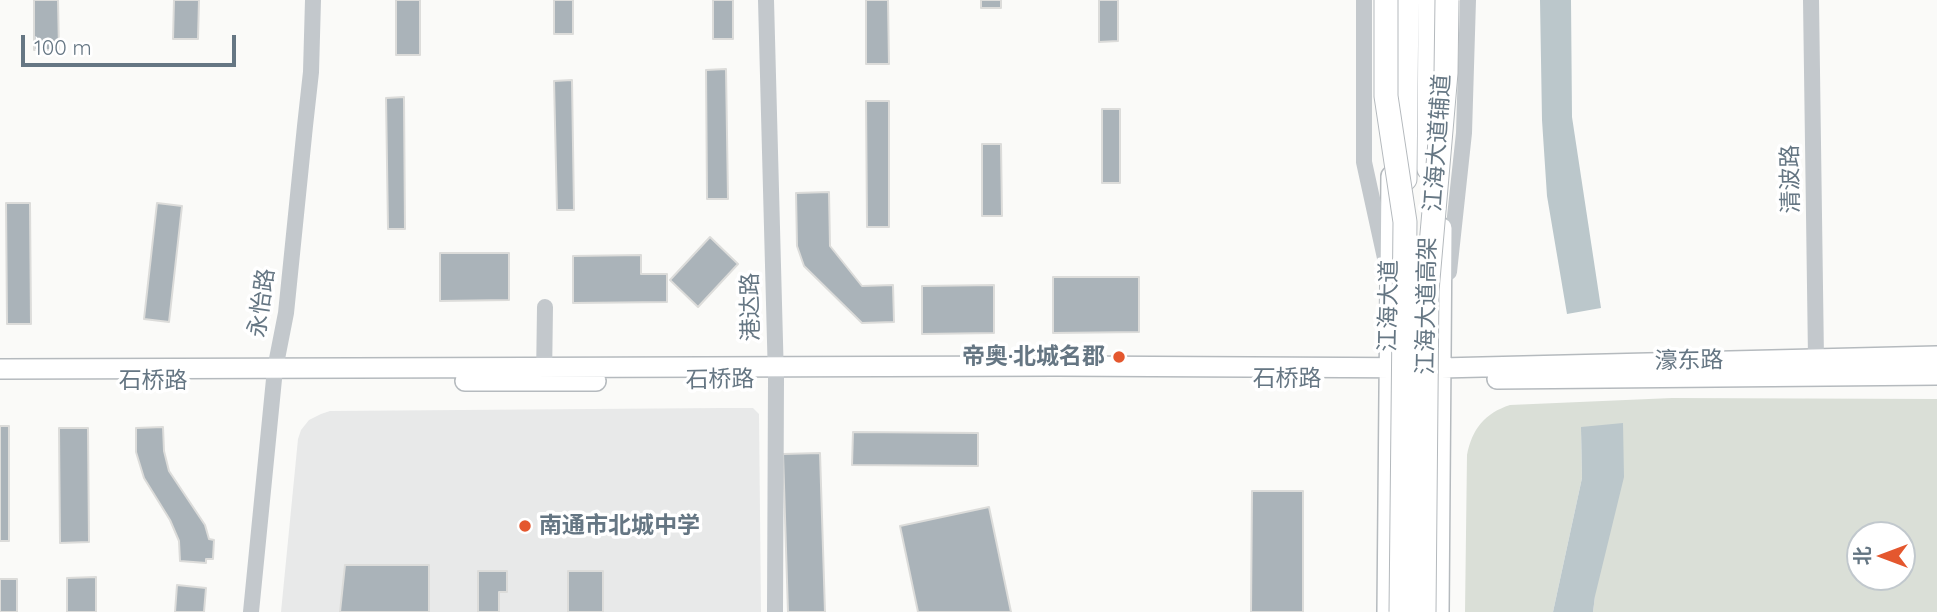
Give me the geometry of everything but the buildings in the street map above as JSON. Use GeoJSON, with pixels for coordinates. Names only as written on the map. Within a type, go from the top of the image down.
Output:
{"type":"FeatureCollection","features":[{"type":"Feature","properties":{"kind":"highway"},"geometry":{"type":"LineString","coordinates":[[1386,0],[1386,96],[1405,222]]}},
{"type":"Feature","properties":{"kind":"highway","name":"江海大道高架"},"geometry":{"type":"LineString","coordinates":[[1401,612],[1407,0]]}},
{"type":"Feature","properties":{"kind":"highway","name":"江海大道高架"},"geometry":{"type":"LineString","coordinates":[[1424,612],[1430,0]]}},
{"type":"Feature","properties":{"kind":"highway"},"geometry":{"type":"LineString","coordinates":[[1427,291],[1446,72],[1446,0]]}},
{"type":"Feature","properties":{"kind":"main road","name":"江海大道"},"geometry":{"type":"LineString","coordinates":[[1387,612],[1393,0]]}},
{"type":"Feature","properties":{"kind":"main road"},"geometry":{"type":"LineString","coordinates":[[1439,612],[1446,0]]}},
{"type":"Feature","properties":{"kind":"main road","name":"濠东路"},"geometry":{"type":"LineString","coordinates":[[1441,374],[1816,358],[1937,356]]}},
{"type":"Feature","properties":{"kind":"main road","name":"石桥路"},"geometry":{"type":"LineString","coordinates":[[0,369],[274,375],[1441,374]]}},
{"type":"Feature","properties":{"kind":"main road","name":"濠东路"},"geometry":{"type":"LineString","coordinates":[[1441,374],[1937,375]]}},
{"type":"Feature","properties":{"kind":"main road","name":"石桥路"},"geometry":{"type":"LineString","coordinates":[[0,382],[274,375]]}},
{"type":"Feature","properties":{"kind":"street","name":"永怡路"},"geometry":{"type":"LineString","coordinates":[[251,612],[274,375],[286,313],[311,72],[313,0]]}},
{"type":"Feature","properties":{"kind":"street","name":"港达路"},"geometry":{"type":"LineString","coordinates":[[766,0],[776,374],[775,612]]}},
{"type":"Feature","properties":{"kind":"street"},"geometry":{"type":"LineString","coordinates":[[1364,0],[1364,162],[1390,278]]}},
{"type":"Feature","properties":{"kind":"street","name":"江海大道辅道"},"geometry":{"type":"LineString","coordinates":[[1441,330],[1464,133],[1468,0]]}},
{"type":"Feature","properties":{"kind":"street","name":"清波路"},"geometry":{"type":"LineString","coordinates":[[1811,0],[1816,358]]}},
{"type":"Feature","properties":{"kind":"street"},"geometry":{"type":"LineString","coordinates":[[544,375],[545,307]]}},
{"type":"Feature","properties":{"kind":"shaded area"},"geometry":{"type":"Polygon","coordinates":[[[1540,0],[1571,0],[1572,117],[1601,308],[1567,314],[1547,196],[1542,120],[1540,0]]]}},
{"type":"Feature","properties":{"kind":"shaded area"},"geometry":{"type":"Polygon","coordinates":[[[1672,398],[1937,399],[1937,612],[1593,612],[1595,596],[1581,427],[1582,478],[1553,612],[1465,612],[1467,455],[1472,437],[1481,423],[1501,408],[1510,405],[1672,398]]]}},
{"type":"Feature","properties":{"kind":"shaded area","name":"南通市北城中学"},"geometry":{"type":"Polygon","coordinates":[[[753,408],[759,414],[761,612],[281,612],[298,439],[309,420],[321,414],[330,411],[753,408]]]}},
{"type":"Feature","properties":{"kind":"shaded area"},"geometry":{"type":"Polygon","coordinates":[[[1623,423],[1624,477],[1593,612],[1553,612],[1582,478],[1581,427],[1623,423]]]}},
{"type":"Feature","properties":{"kind":"place","name":"帝奥·北城名郡"},"geometry":{"type":"Point","coordinates":[1119,357]}},
{"type":"Feature","properties":{"kind":"place","name":"南通市北城中学"},"geometry":{"type":"Point","coordinates":[525,526]}}]}
